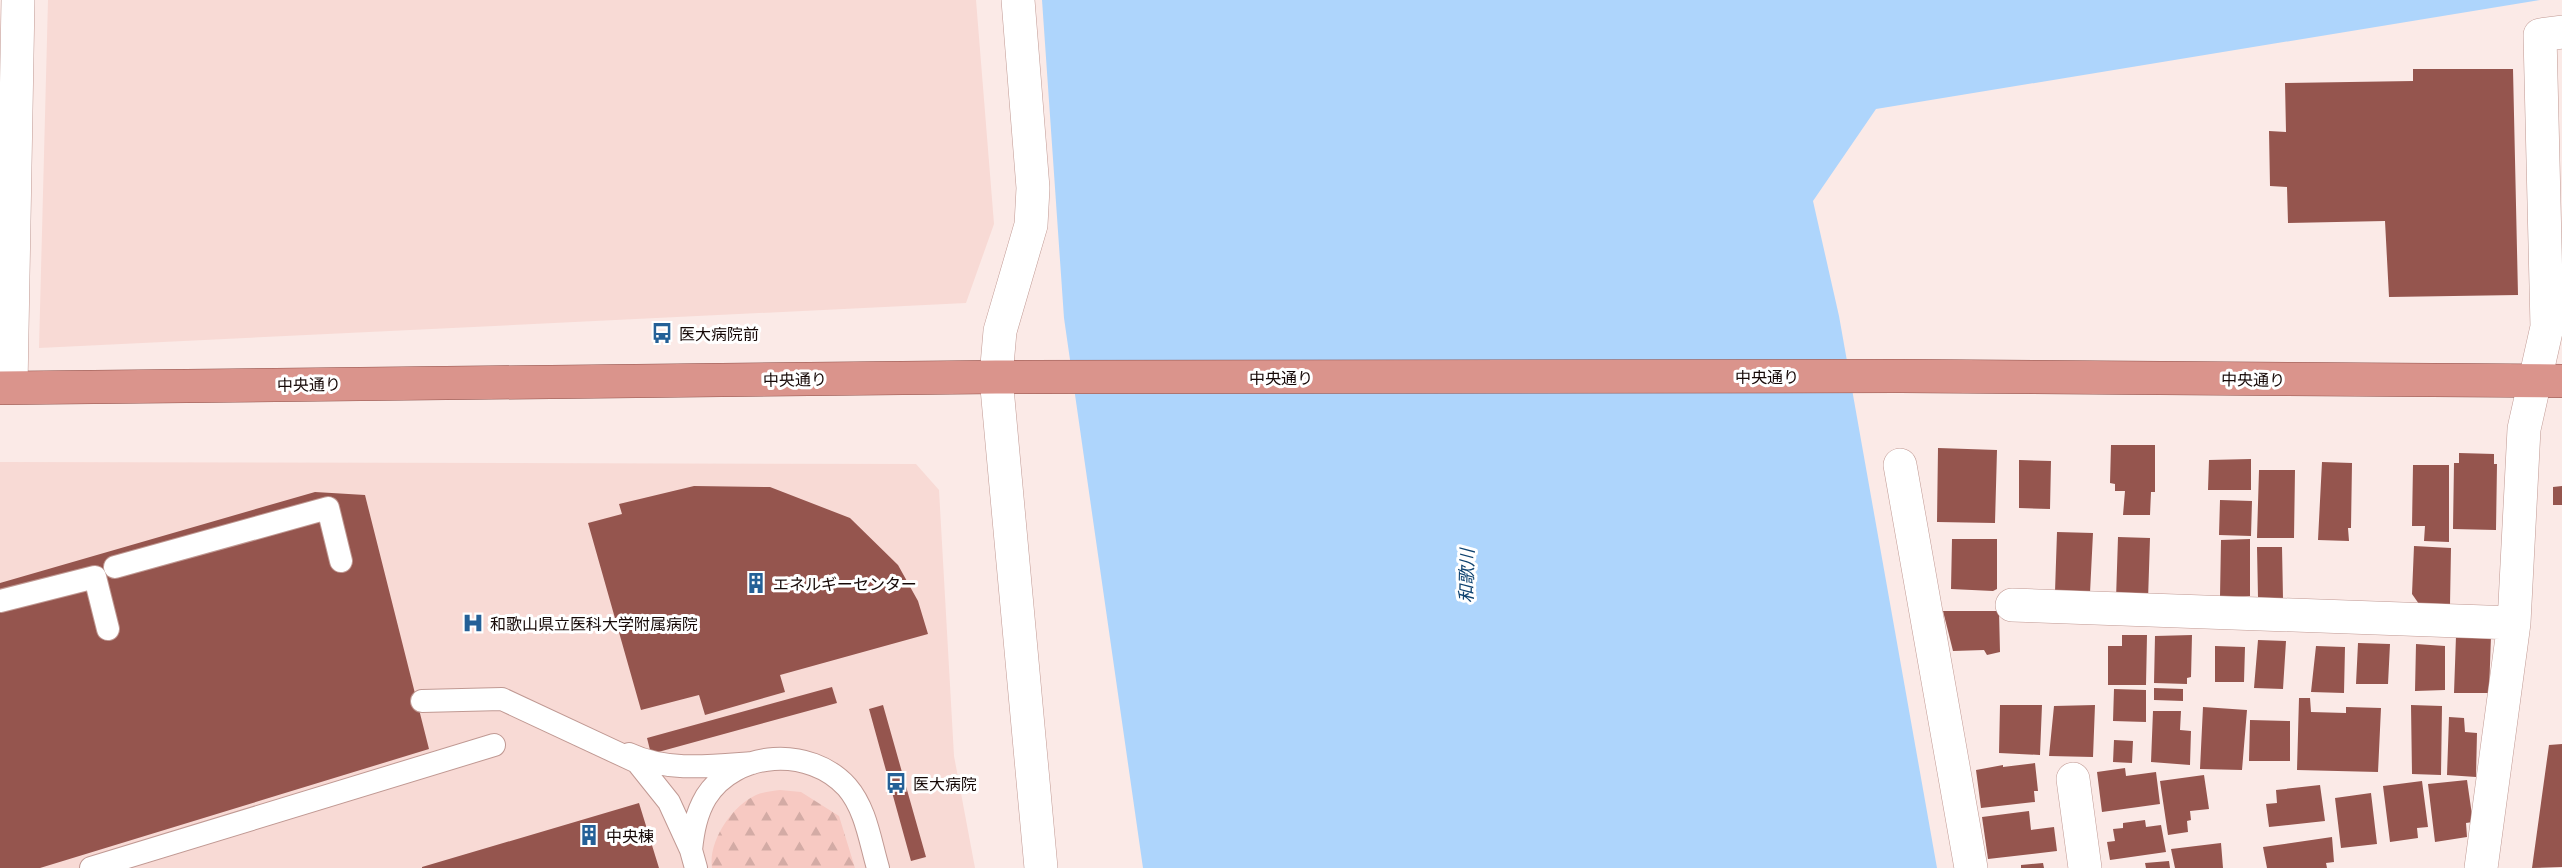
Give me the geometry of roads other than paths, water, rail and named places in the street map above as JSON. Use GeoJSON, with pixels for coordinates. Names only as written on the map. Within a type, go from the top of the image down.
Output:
{"type":"FeatureCollection","features":[{"type":"Feature","properties":{"kind":"highway","name":"中央通り"},"geometry":{"type":"LineString","coordinates":[[5,387],[996,377],[1867,376],[2548,381]]}},
{"type":"Feature","properties":{"kind":"street"},"geometry":{"type":"LineString","coordinates":[[5,387],[18,0]]}},
{"type":"Feature","properties":{"kind":"street"},"geometry":{"type":"LineString","coordinates":[[1018,0],[1032,150],[1032,206],[1026,249],[1000,331],[996,377],[1041,868]]}},
{"type":"Feature","properties":{"kind":"street"},"geometry":{"type":"LineString","coordinates":[[2481,868],[2514,623],[2524,429],[2548,381],[2540,35],[2562,32]]}},
{"type":"Feature","properties":{"kind":"street"},"geometry":{"type":"LineString","coordinates":[[1900,465],[1971,868]]}},
{"type":"Feature","properties":{"kind":"street"},"geometry":{"type":"LineString","coordinates":[[2012,605],[2514,623]]}},
{"type":"Feature","properties":{"kind":"street"},"geometry":{"type":"LineString","coordinates":[[2073,779],[2085,868]]}},
{"type":"Feature","properties":{"kind":"lane"},"geometry":{"type":"LineString","coordinates":[[115,567],[328,508],[341,561]]}},
{"type":"Feature","properties":{"kind":"lane"},"geometry":{"type":"LineString","coordinates":[[0,601],[95,577],[108,629]]}},
{"type":"Feature","properties":{"kind":"lane"},"geometry":{"type":"LineString","coordinates":[[693,859],[669,802],[637,762],[501,699],[423,699],[503,696],[639,758],[692,767],[752,763],[777,758],[803,761],[827,771],[847,787],[861,809],[878,868]]}},
{"type":"Feature","properties":{"kind":"lane"},"geometry":{"type":"LineString","coordinates":[[91,868],[494,745]]}},
{"type":"Feature","properties":{"kind":"lane"},"geometry":{"type":"LineString","coordinates":[[693,859],[694,822],[707,796],[727,776],[752,763]]}},
{"type":"Feature","properties":{"kind":"water","name":"和歌川"},"geometry":{"type":"Polygon","coordinates":[[[1042,0],[2540,0],[1876,109],[1813,201],[1839,316],[1937,868],[1143,868],[1064,318],[1042,0]]]}},
{"type":"Feature","properties":{"kind":"place","name":"医大病院前"},"geometry":{"type":"Point","coordinates":[662,333]}},
{"type":"Feature","properties":{"kind":"place","name":"エネルギーセンター"},"geometry":{"type":"Point","coordinates":[756,583]}},
{"type":"Feature","properties":{"kind":"place","name":"和歌山県立医科大学附属病院"},"geometry":{"type":"Point","coordinates":[473,623]}},
{"type":"Feature","properties":{"kind":"place","name":"医大病院"},"geometry":{"type":"Point","coordinates":[896,783]}},
{"type":"Feature","properties":{"kind":"place","name":"中央棟"},"geometry":{"type":"Point","coordinates":[589,835]}}]}
